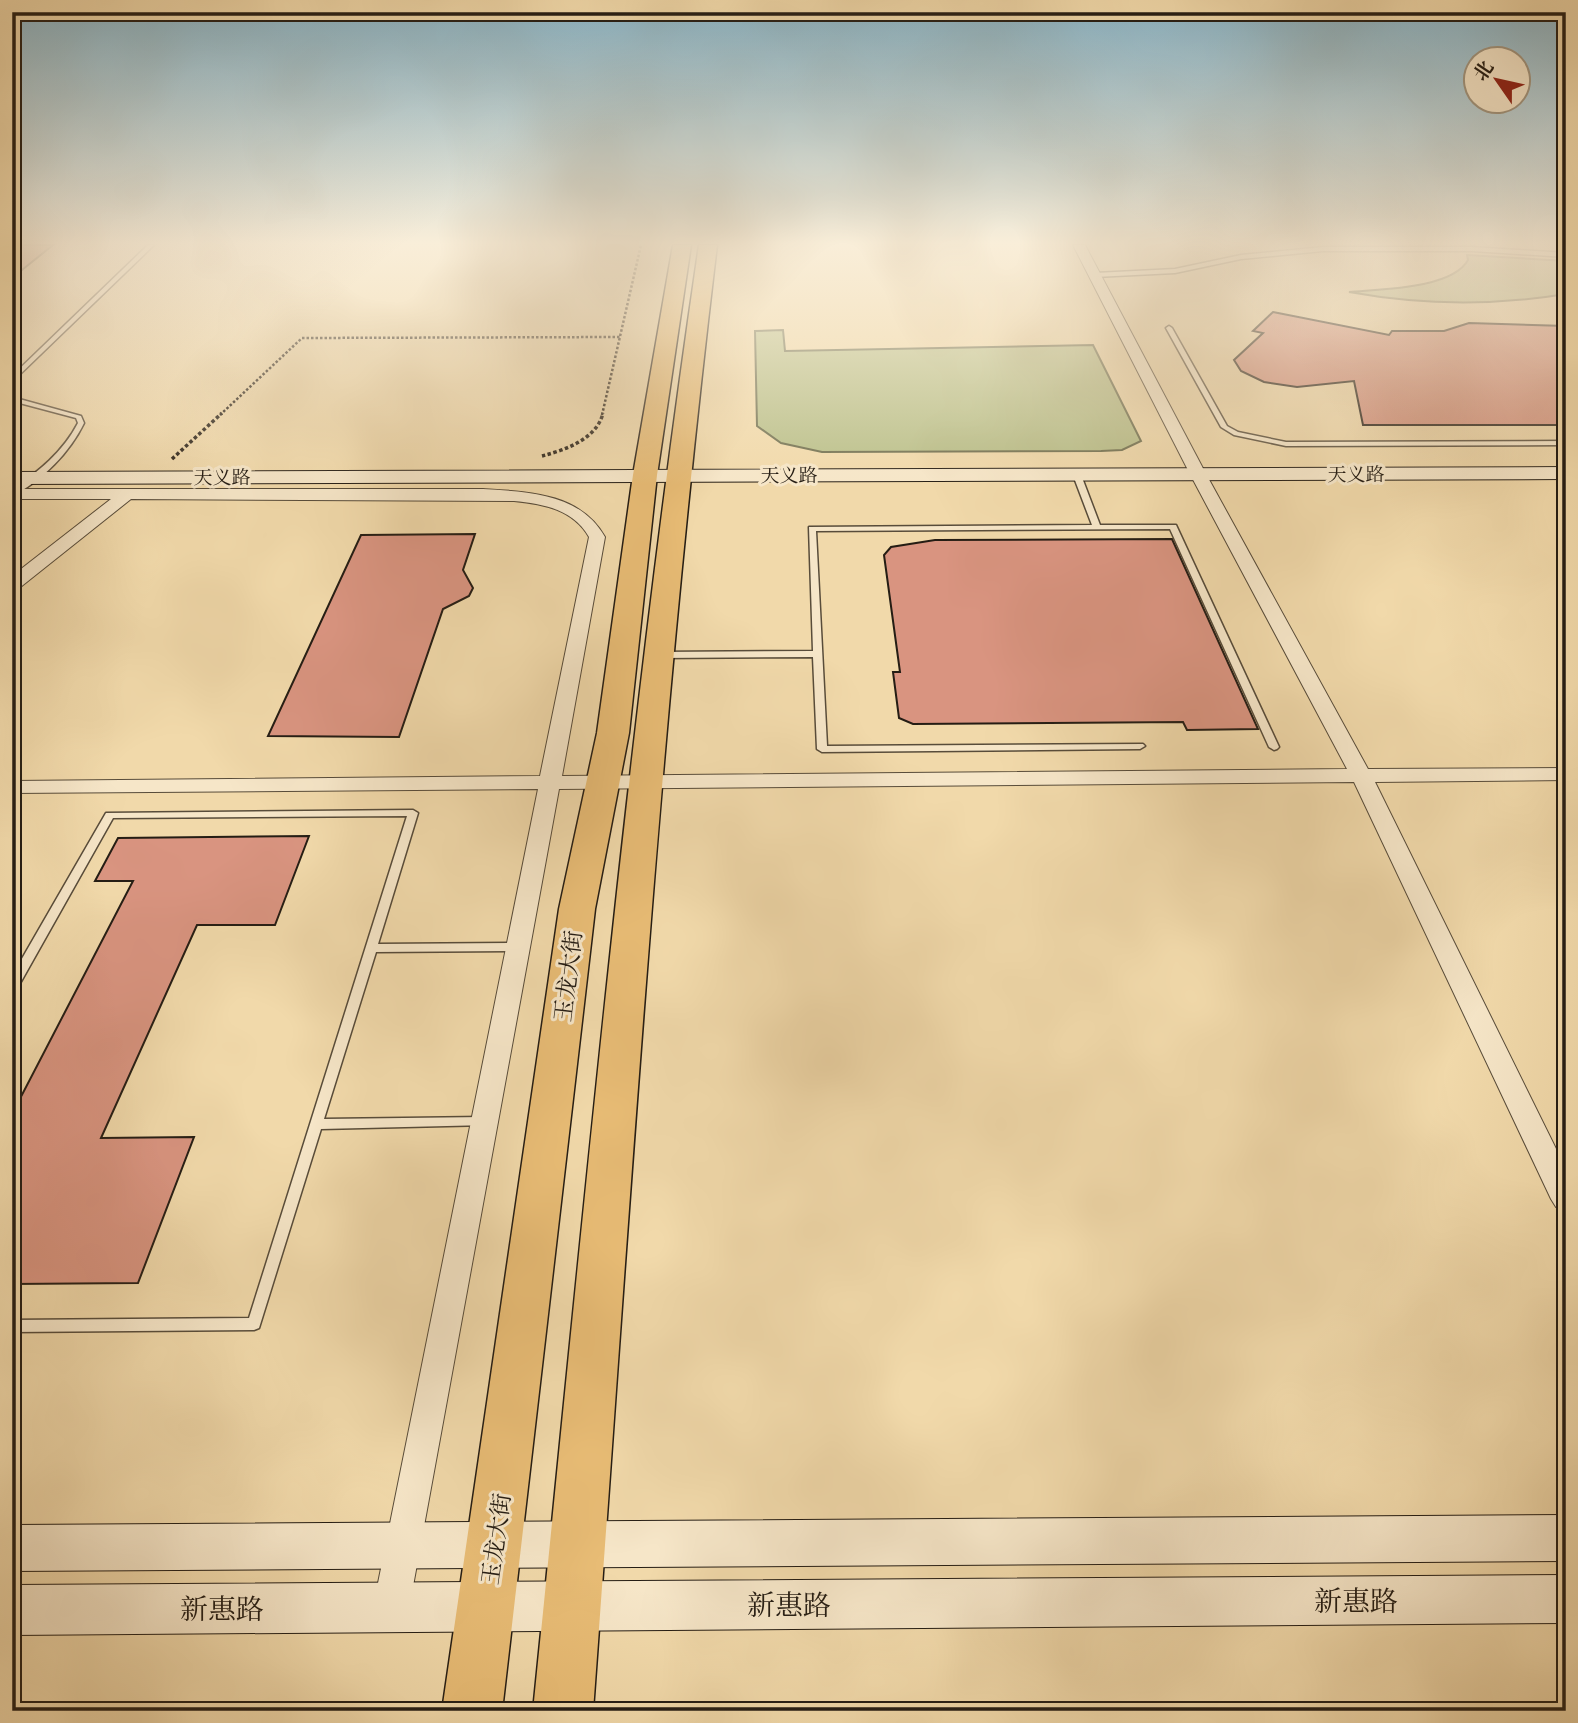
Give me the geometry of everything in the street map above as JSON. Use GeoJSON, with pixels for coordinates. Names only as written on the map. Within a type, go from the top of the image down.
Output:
{"type":"FeatureCollection","features":[{"type":"Feature","properties":{"kind":"main road","name":"玉龙大街"},"geometry":{"type":"LineString","coordinates":[[563,1711],[580,1544],[645,781],[659,655],[661,475],[675,325]]}},
{"type":"Feature","properties":{"kind":"main road","name":"玉龙大街"},"geometry":{"type":"LineString","coordinates":[[472,1711],[496,1545],[576,909],[613,733],[692,325]]}},
{"type":"Feature","properties":{"kind":"main road","name":"天义路"},"geometry":{"type":"LineString","coordinates":[[12,478],[1566,473]]}},
{"type":"Feature","properties":{"kind":"main road"},"geometry":{"type":"LineString","coordinates":[[12,1548],[1566,1538]]}},
{"type":"Feature","properties":{"kind":"main road","name":"新惠路"},"geometry":{"type":"LineString","coordinates":[[12,1611],[1566,1599]]}},
{"type":"Feature","properties":{"kind":"street"},"geometry":{"type":"LineString","coordinates":[[1121,325],[1198,474],[1361,775],[1566,1199]]}},
{"type":"Feature","properties":{"kind":"street"},"geometry":{"type":"LineString","coordinates":[[12,494],[519,496],[567,508],[592,524],[597,537],[391,1608]]}},
{"type":"Feature","properties":{"kind":"street"},"geometry":{"type":"LineString","coordinates":[[12,585],[127,494]]}},
{"type":"Feature","properties":{"kind":"street"},"geometry":{"type":"LineString","coordinates":[[12,787],[1566,774]]}},
{"type":"Feature","properties":{"kind":"lane"},"geometry":{"type":"LineString","coordinates":[[12,380],[68,325]]}},
{"type":"Feature","properties":{"kind":"lane"},"geometry":{"type":"LineString","coordinates":[[1168,328],[1224,427],[1236,434],[1286,444],[1566,443]]}},
{"type":"Feature","properties":{"kind":"lane"},"geometry":{"type":"LineString","coordinates":[[12,399],[79,417],[81,423],[77,433],[35,478],[12,494]]}},
{"type":"Feature","properties":{"kind":"lane"},"geometry":{"type":"LineString","coordinates":[[1077,475],[1097,528]]}},
{"type":"Feature","properties":{"kind":"lane"},"geometry":{"type":"LineString","coordinates":[[1140,746],[822,749],[811,529],[1173,527],[1274,747]]}},
{"type":"Feature","properties":{"kind":"lane"},"geometry":{"type":"LineString","coordinates":[[659,655],[817,654]]}},
{"type":"Feature","properties":{"kind":"lane"},"geometry":{"type":"LineString","coordinates":[[12,987],[110,815],[413,813],[254,1324],[12,1326]]}},
{"type":"Feature","properties":{"kind":"lane"},"geometry":{"type":"LineString","coordinates":[[371,948],[517,947]]}},
{"type":"Feature","properties":{"kind":"lane"},"geometry":{"type":"LineString","coordinates":[[317,1124],[484,1122]]}},
{"type":"Feature","properties":{"kind":"path"},"geometry":{"type":"LineString","coordinates":[[532,457],[575,445],[592,434],[601,421],[623,325]]}},
{"type":"Feature","properties":{"kind":"path"},"geometry":{"type":"LineString","coordinates":[[185,460],[171,460],[302,338],[620,337]]}},
{"type":"Feature","properties":{"kind":"green space"},"geometry":{"type":"Polygon","coordinates":[[[783,330],[785,351],[1093,345],[1141,441],[1122,450],[1101,451],[822,452],[781,443],[757,426],[755,331],[783,330]]]}},
{"type":"Feature","properties":{"kind":"building"},"geometry":{"type":"Polygon","coordinates":[[[1259,325],[1341,325],[1389,335],[1392,331],[1444,331],[1461,325],[1566,326],[1566,425],[1363,425],[1354,381],[1297,387],[1264,382],[1241,371],[1234,360],[1263,333],[1253,331],[1259,325]]]}},
{"type":"Feature","properties":{"kind":"building"},"geometry":{"type":"Polygon","coordinates":[[[475,534],[463,570],[473,588],[469,596],[443,609],[399,737],[268,736],[361,535],[475,534]]]}},
{"type":"Feature","properties":{"kind":"building"},"geometry":{"type":"Polygon","coordinates":[[[1172,539],[1258,729],[1187,730],[1183,722],[913,724],[899,718],[893,672],[900,672],[884,555],[891,547],[935,540],[1172,539]]]}},
{"type":"Feature","properties":{"kind":"building"},"geometry":{"type":"Polygon","coordinates":[[[309,836],[275,925],[197,925],[101,1138],[194,1137],[138,1283],[12,1284],[12,1114],[133,881],[95,881],[118,838],[309,836]]]}}]}
